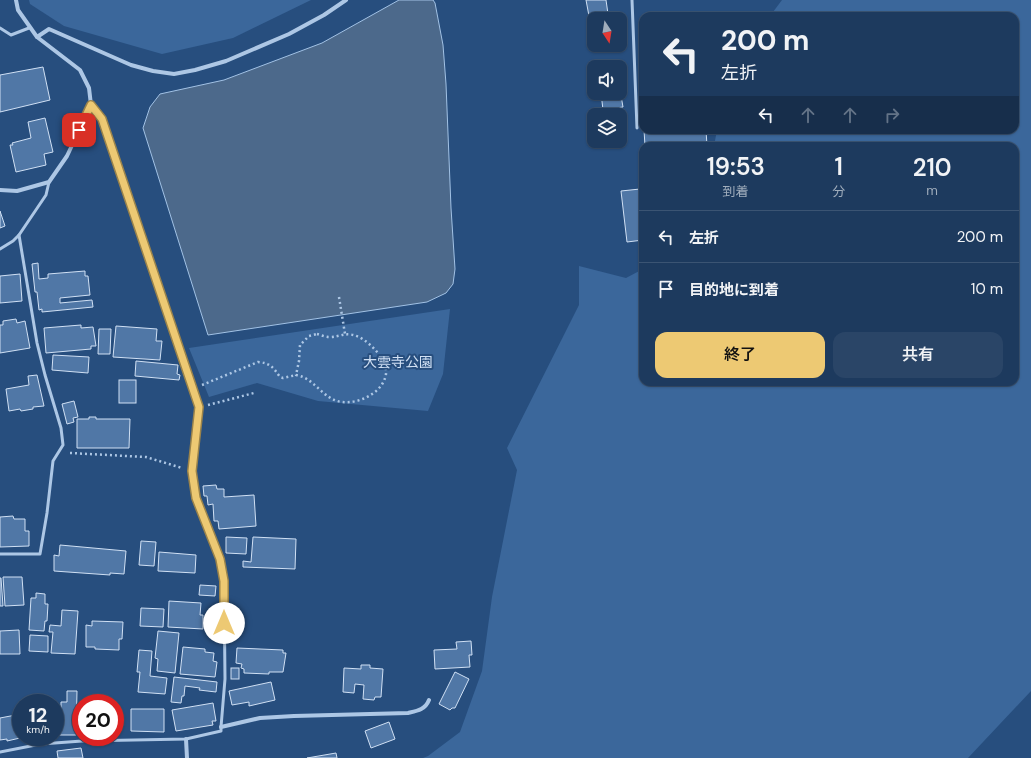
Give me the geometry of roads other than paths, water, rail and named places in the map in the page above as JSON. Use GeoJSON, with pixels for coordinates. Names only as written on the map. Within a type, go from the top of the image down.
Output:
{"type":"FeatureCollection","features":[{"type":"Feature","properties":{"kind":"street"},"geometry":{"type":"LineString","coordinates":[[0,190],[17,191],[49,182],[67,156],[91,105],[89,88],[80,70],[37,37],[29,28],[18,10],[16,0]]}},
{"type":"Feature","properties":{"kind":"street"},"geometry":{"type":"LineString","coordinates":[[37,37],[49,29],[131,65],[153,71],[174,74],[195,70],[226,61],[289,34],[324,15],[346,0]]}},
{"type":"Feature","properties":{"kind":"street"},"geometry":{"type":"LineString","coordinates":[[222,727],[260,718],[408,713],[420,711],[427,706],[429,700]]}},
{"type":"Feature","properties":{"kind":"street"},"geometry":{"type":"LineString","coordinates":[[186,739],[187,758]]}},
{"type":"Feature","properties":{"kind":"lane"},"geometry":{"type":"LineString","coordinates":[[632,0],[637,128]]}},
{"type":"Feature","properties":{"kind":"lane"},"geometry":{"type":"LineString","coordinates":[[0,28],[11,35],[29,28]]}},
{"type":"Feature","properties":{"kind":"lane"},"geometry":{"type":"LineString","coordinates":[[0,752],[41,744],[82,741],[186,739],[221,731],[222,727],[225,679],[224,581],[220,559],[196,498],[192,471],[199,407],[194,388],[102,119],[91,105]]}},
{"type":"Feature","properties":{"kind":"lane"},"geometry":{"type":"LineString","coordinates":[[0,249],[13,241],[19,235],[46,195],[49,182]]}},
{"type":"Feature","properties":{"kind":"lane"},"geometry":{"type":"LineString","coordinates":[[0,554],[40,554],[47,513],[53,461],[63,445],[61,428],[37,344],[19,235]]}},
{"type":"Feature","properties":{"kind":"park label","name":"大雲寺公園"},"geometry":{"type":"Point","coordinates":[398,362]}}]}
